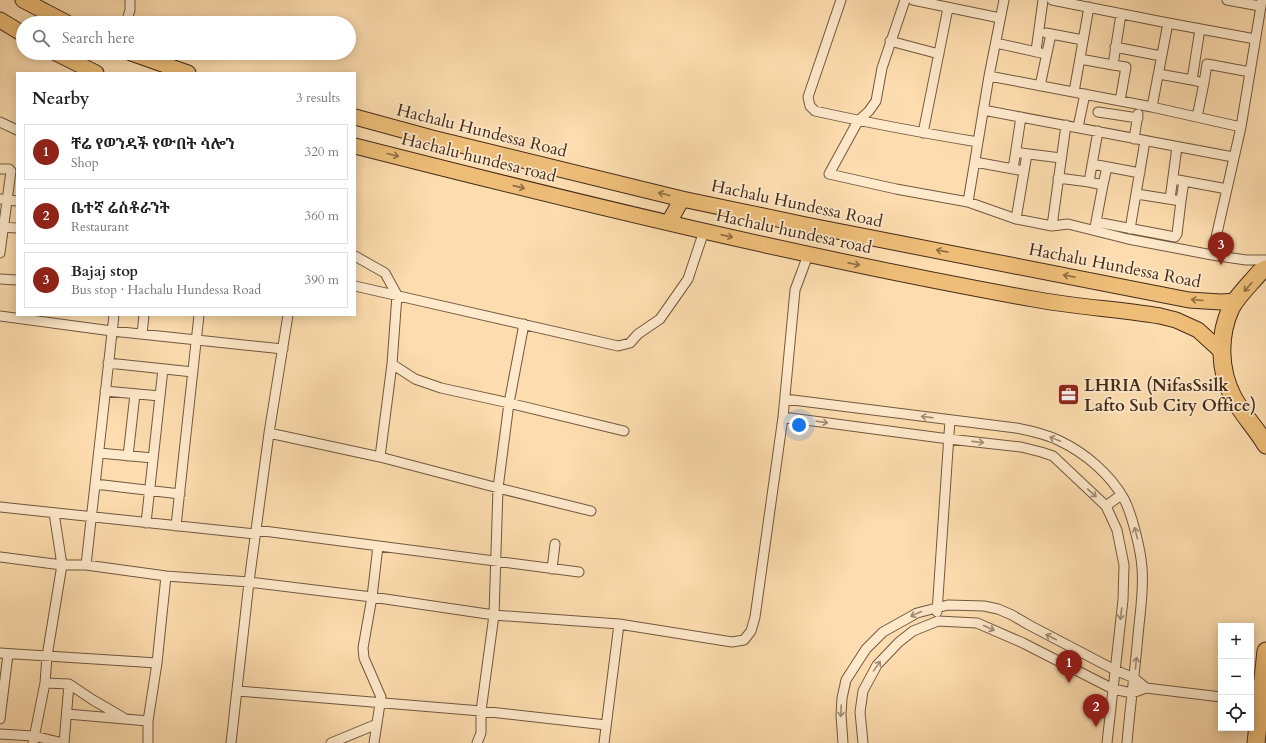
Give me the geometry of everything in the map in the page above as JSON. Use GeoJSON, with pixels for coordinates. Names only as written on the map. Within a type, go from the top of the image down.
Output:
{"type":"FeatureCollection","features":[{"type":"Feature","properties":{"kind":"highway"},"geometry":{"type":"LineString","coordinates":[[1266,269],[1260,272],[1231,307],[1224,328],[1221,351],[1224,373],[1236,403],[1266,445]]}},
{"type":"Feature","properties":{"kind":"highway"},"geometry":{"type":"LineString","coordinates":[[1248,418],[1266,433]]}},
{"type":"Feature","properties":{"kind":"highway"},"geometry":{"type":"LineString","coordinates":[[1256,743],[1255,701],[1266,651]]}},
{"type":"Feature","properties":{"kind":"main road"},"geometry":{"type":"LineString","coordinates":[[23,0],[54,16]]}},
{"type":"Feature","properties":{"kind":"main road"},"geometry":{"type":"LineString","coordinates":[[0,20],[16,30]]}},
{"type":"Feature","properties":{"kind":"main road"},"geometry":{"type":"LineString","coordinates":[[70,60],[94,72]]}},
{"type":"Feature","properties":{"kind":"main road"},"geometry":{"type":"LineString","coordinates":[[151,60],[185,72]]}},
{"type":"Feature","properties":{"kind":"main road","name":"Hachalu Hundessa Road"},"geometry":{"type":"LineString","coordinates":[[356,118],[682,199],[806,225],[1189,300],[1221,302],[1236,301]]}},
{"type":"Feature","properties":{"kind":"main road","name":"Hachalu hundesa road"},"geometry":{"type":"LineString","coordinates":[[356,146],[808,255],[1035,300],[1160,316],[1176,320],[1198,330],[1221,351]]}},
{"type":"Feature","properties":{"kind":"main road"},"geometry":{"type":"LineString","coordinates":[[669,222],[682,199]]}},
{"type":"Feature","properties":{"kind":"street"},"geometry":{"type":"LineString","coordinates":[[128,0],[130,10],[128,16]]}},
{"type":"Feature","properties":{"kind":"street"},"geometry":{"type":"LineString","coordinates":[[841,0],[808,98],[810,106],[815,110],[858,121],[978,142]]}},
{"type":"Feature","properties":{"kind":"street"},"geometry":{"type":"LineString","coordinates":[[905,0],[882,68],[876,101],[869,111],[858,121],[829,174],[896,189],[968,202],[1016,219],[1052,226],[1068,224],[1130,229],[1175,237],[1177,234],[1184,181]]}},
{"type":"Feature","properties":{"kind":"street"},"geometry":{"type":"LineString","coordinates":[[913,0],[1000,18]]}},
{"type":"Feature","properties":{"kind":"street"},"geometry":{"type":"LineString","coordinates":[[968,202],[989,76],[1004,0]]}},
{"type":"Feature","properties":{"kind":"street"},"geometry":{"type":"LineString","coordinates":[[1036,52],[1044,0]]}},
{"type":"Feature","properties":{"kind":"street"},"geometry":{"type":"LineString","coordinates":[[1052,0],[1168,24],[1255,39]]}},
{"type":"Feature","properties":{"kind":"street"},"geometry":{"type":"LineString","coordinates":[[1212,255],[1240,127],[1261,3],[1227,0]]}},
{"type":"Feature","properties":{"kind":"street"},"geometry":{"type":"LineString","coordinates":[[1074,92],[1089,7]]}},
{"type":"Feature","properties":{"kind":"street"},"geometry":{"type":"LineString","coordinates":[[923,133],[948,8]]}},
{"type":"Feature","properties":{"kind":"street"},"geometry":{"type":"LineString","coordinates":[[1113,65],[1121,14]]}},
{"type":"Feature","properties":{"kind":"street"},"geometry":{"type":"LineString","coordinates":[[1152,107],[1168,24]]}},
{"type":"Feature","properties":{"kind":"street"},"geometry":{"type":"LineString","coordinates":[[1192,80],[1200,29]]}},
{"type":"Feature","properties":{"kind":"street"},"geometry":{"type":"LineString","coordinates":[[1039,32],[1083,40]]}},
{"type":"Feature","properties":{"kind":"street"},"geometry":{"type":"LineString","coordinates":[[1040,86],[1051,34]]}},
{"type":"Feature","properties":{"kind":"street"},"geometry":{"type":"LineString","coordinates":[[890,41],[939,54]]}},
{"type":"Feature","properties":{"kind":"street"},"geometry":{"type":"LineString","coordinates":[[996,43],[1046,54]]}},
{"type":"Feature","properties":{"kind":"street"},"geometry":{"type":"LineString","coordinates":[[1115,47],[1161,56]]}},
{"type":"Feature","properties":{"kind":"street"},"geometry":{"type":"LineString","coordinates":[[1120,101],[1129,49]]}},
{"type":"Feature","properties":{"kind":"street"},"geometry":{"type":"LineString","coordinates":[[1080,59],[1126,67]]}},
{"type":"Feature","properties":{"kind":"street"},"geometry":{"type":"LineString","coordinates":[[1195,61],[1250,72]]}},
{"type":"Feature","properties":{"kind":"street"},"geometry":{"type":"LineString","coordinates":[[1197,117],[1207,64]]}},
{"type":"Feature","properties":{"kind":"street"},"geometry":{"type":"LineString","coordinates":[[1159,74],[1204,83]]}},
{"type":"Feature","properties":{"kind":"street"},"geometry":{"type":"LineString","coordinates":[[989,76],[1140,104],[1240,127]]}},
{"type":"Feature","properties":{"kind":"street"},"geometry":{"type":"LineString","coordinates":[[1078,127],[1086,94]]}},
{"type":"Feature","properties":{"kind":"street"},"geometry":{"type":"LineString","coordinates":[[1134,138],[1140,104]]}},
{"type":"Feature","properties":{"kind":"street"},"geometry":{"type":"LineString","coordinates":[[983,110],[1233,157]]}},
{"type":"Feature","properties":{"kind":"street"},"geometry":{"type":"LineString","coordinates":[[1098,112],[1138,118]]}},
{"type":"Feature","properties":{"kind":"street"},"geometry":{"type":"LineString","coordinates":[[1013,169],[1021,117]]}},
{"type":"Feature","properties":{"kind":"street"},"geometry":{"type":"LineString","coordinates":[[0,122],[16,130]]}},
{"type":"Feature","properties":{"kind":"street"},"geometry":{"type":"LineString","coordinates":[[1052,226],[1066,125]]}},
{"type":"Feature","properties":{"kind":"street"},"geometry":{"type":"LineString","coordinates":[[1089,182],[1098,131]]}},
{"type":"Feature","properties":{"kind":"street"},"geometry":{"type":"LineString","coordinates":[[1130,229],[1145,141]]}},
{"type":"Feature","properties":{"kind":"street"},"geometry":{"type":"LineString","coordinates":[[1170,199],[1177,147]]}},
{"type":"Feature","properties":{"kind":"street"},"geometry":{"type":"LineString","coordinates":[[1016,151],[1027,154],[1062,158]]}},
{"type":"Feature","properties":{"kind":"street"},"geometry":{"type":"LineString","coordinates":[[1016,219],[1027,154]]}},
{"type":"Feature","properties":{"kind":"street"},"geometry":{"type":"LineString","coordinates":[[975,162],[1023,171]]}},
{"type":"Feature","properties":{"kind":"street"},"geometry":{"type":"LineString","coordinates":[[1092,164],[1140,173]]}},
{"type":"Feature","properties":{"kind":"street"},"geometry":{"type":"LineString","coordinates":[[1095,227],[1107,167]]}},
{"type":"Feature","properties":{"kind":"street"},"geometry":{"type":"LineString","coordinates":[[0,169],[9,169],[11,171],[3,199],[0,253]]}},
{"type":"Feature","properties":{"kind":"street"},"geometry":{"type":"LineString","coordinates":[[1058,178],[1103,185]]}},
{"type":"Feature","properties":{"kind":"street"},"geometry":{"type":"LineString","coordinates":[[1173,179],[1227,189]]}},
{"type":"Feature","properties":{"kind":"street"},"geometry":{"type":"LineString","coordinates":[[1137,194],[1181,200]]}},
{"type":"Feature","properties":{"kind":"street"},"geometry":{"type":"LineString","coordinates":[[3,199],[16,201]]}},
{"type":"Feature","properties":{"kind":"street"},"geometry":{"type":"LineString","coordinates":[[2,227],[16,228]]}},
{"type":"Feature","properties":{"kind":"street"},"geometry":{"type":"LineString","coordinates":[[1095,227],[1128,239],[1212,255],[1246,260],[1266,260]]}},
{"type":"Feature","properties":{"kind":"street"},"geometry":{"type":"LineString","coordinates":[[356,286],[618,346],[630,343],[638,334],[660,319],[688,279],[704,231]]}},
{"type":"Feature","properties":{"kind":"street"},"geometry":{"type":"LineString","coordinates":[[0,557],[62,565],[86,565],[166,576],[249,582],[372,597],[494,615],[619,624],[732,642],[744,640],[751,631],[755,617],[783,416],[795,290],[808,255]]}},
{"type":"Feature","properties":{"kind":"street"},"geometry":{"type":"LineString","coordinates":[[356,257],[385,273],[397,295],[392,364],[380,457]]}},
{"type":"Feature","properties":{"kind":"street"},"geometry":{"type":"LineString","coordinates":[[0,278],[16,280]]}},
{"type":"Feature","properties":{"kind":"street"},"geometry":{"type":"LineString","coordinates":[[0,316],[49,319],[112,331],[283,349]]}},
{"type":"Feature","properties":{"kind":"street"},"geometry":{"type":"LineString","coordinates":[[86,565],[114,316]]}},
{"type":"Feature","properties":{"kind":"street"},"geometry":{"type":"LineString","coordinates":[[142,334],[144,316]]}},
{"type":"Feature","properties":{"kind":"street"},"geometry":{"type":"LineString","coordinates":[[176,526],[199,316]]}},
{"type":"Feature","properties":{"kind":"street"},"geometry":{"type":"LineString","coordinates":[[231,743],[249,582],[269,432],[288,316]]}},
{"type":"Feature","properties":{"kind":"street"},"geometry":{"type":"LineString","coordinates":[[477,743],[481,733],[480,711],[494,615],[498,488],[509,403],[524,324]]}},
{"type":"Feature","properties":{"kind":"street"},"geometry":{"type":"LineString","coordinates":[[108,363],[193,372]]}},
{"type":"Feature","properties":{"kind":"street"},"geometry":{"type":"LineString","coordinates":[[392,364],[415,379],[441,388],[509,403],[624,432]]}},
{"type":"Feature","properties":{"kind":"street"},"geometry":{"type":"LineString","coordinates":[[146,523],[163,369]]}},
{"type":"Feature","properties":{"kind":"street"},"geometry":{"type":"LineString","coordinates":[[105,391],[160,396]]}},
{"type":"Feature","properties":{"kind":"street"},"geometry":{"type":"LineString","coordinates":[[128,456],[134,394]]}},
{"type":"Feature","properties":{"kind":"street"},"geometry":{"type":"LineString","coordinates":[[785,399],[1016,428],[1043,434],[1059,440],[1074,448],[1101,468],[1124,499],[1136,532],[1142,568],[1141,600],[1127,743]]}},
{"type":"Feature","properties":{"kind":"street"},"geometry":{"type":"LineString","coordinates":[[783,416],[949,439],[1021,447],[1041,452],[1053,456],[1106,506],[1117,530],[1124,565],[1123,600],[1107,743]]}},
{"type":"Feature","properties":{"kind":"street"},"geometry":{"type":"LineString","coordinates":[[938,622],[936,608],[950,420]]}},
{"type":"Feature","properties":{"kind":"street"},"geometry":{"type":"LineString","coordinates":[[269,432],[380,457],[591,511]]}},
{"type":"Feature","properties":{"kind":"street"},"geometry":{"type":"LineString","coordinates":[[99,452],[153,458]]}},
{"type":"Feature","properties":{"kind":"street"},"geometry":{"type":"LineString","coordinates":[[95,484],[180,494]]}},
{"type":"Feature","properties":{"kind":"street"},"geometry":{"type":"LineString","coordinates":[[1106,506],[1121,495]]}},
{"type":"Feature","properties":{"kind":"street"},"geometry":{"type":"LineString","coordinates":[[0,507],[176,526],[256,532],[578,572]]}},
{"type":"Feature","properties":{"kind":"street"},"geometry":{"type":"LineString","coordinates":[[34,739],[45,683],[47,656],[62,565],[54,513]]}},
{"type":"Feature","properties":{"kind":"street"},"geometry":{"type":"LineString","coordinates":[[552,568],[555,544]]}},
{"type":"Feature","properties":{"kind":"street"},"geometry":{"type":"LineString","coordinates":[[374,743],[381,697],[364,658],[363,648],[372,597],[378,546]]}},
{"type":"Feature","properties":{"kind":"street"},"geometry":{"type":"LineString","coordinates":[[148,743],[148,721],[166,576]]}},
{"type":"Feature","properties":{"kind":"street"},"geometry":{"type":"LineString","coordinates":[[844,743],[841,715],[842,698],[846,680],[866,649],[883,632],[917,613],[948,605],[984,606],[998,609],[1115,670],[1134,678],[1146,688]]}},
{"type":"Feature","properties":{"kind":"street"},"geometry":{"type":"LineString","coordinates":[[863,743],[860,712],[863,691],[876,665],[899,642],[913,631],[938,622],[977,622],[1023,643],[1113,689],[1132,693],[1146,688],[1218,697]]}},
{"type":"Feature","properties":{"kind":"street"},"geometry":{"type":"LineString","coordinates":[[604,743],[619,624]]}},
{"type":"Feature","properties":{"kind":"street"},"geometry":{"type":"LineString","coordinates":[[0,719],[4,654],[156,663]]}},
{"type":"Feature","properties":{"kind":"street"},"geometry":{"type":"LineString","coordinates":[[45,683],[69,684],[124,718]]}},
{"type":"Feature","properties":{"kind":"street"},"geometry":{"type":"LineString","coordinates":[[0,734],[64,743],[69,684]]}},
{"type":"Feature","properties":{"kind":"street"},"geometry":{"type":"LineString","coordinates":[[238,691],[480,711],[606,726]]}},
{"type":"Feature","properties":{"kind":"street"},"geometry":{"type":"LineString","coordinates":[[67,714],[148,721]]}},
{"type":"Feature","properties":{"kind":"street"},"geometry":{"type":"LineString","coordinates":[[331,743],[377,724]]}},
{"type":"Feature","properties":{"kind":"place","name":"Bajaj stop"},"geometry":{"type":"Point","coordinates":[1221,265]}},
{"type":"Feature","properties":{"kind":"place","name":"LHRIA (NifasSsilk Lafto Sub City Office)"},"geometry":{"type":"Point","coordinates":[1068,395]}},
{"type":"Feature","properties":{"kind":"place","name":"ቸሬ የወንዳች የውበት ሳሎን"},"geometry":{"type":"Point","coordinates":[1069,683]}},
{"type":"Feature","properties":{"kind":"place","name":"ቤተኛ ሬስቶራንት"},"geometry":{"type":"Point","coordinates":[1096,727]}}]}
